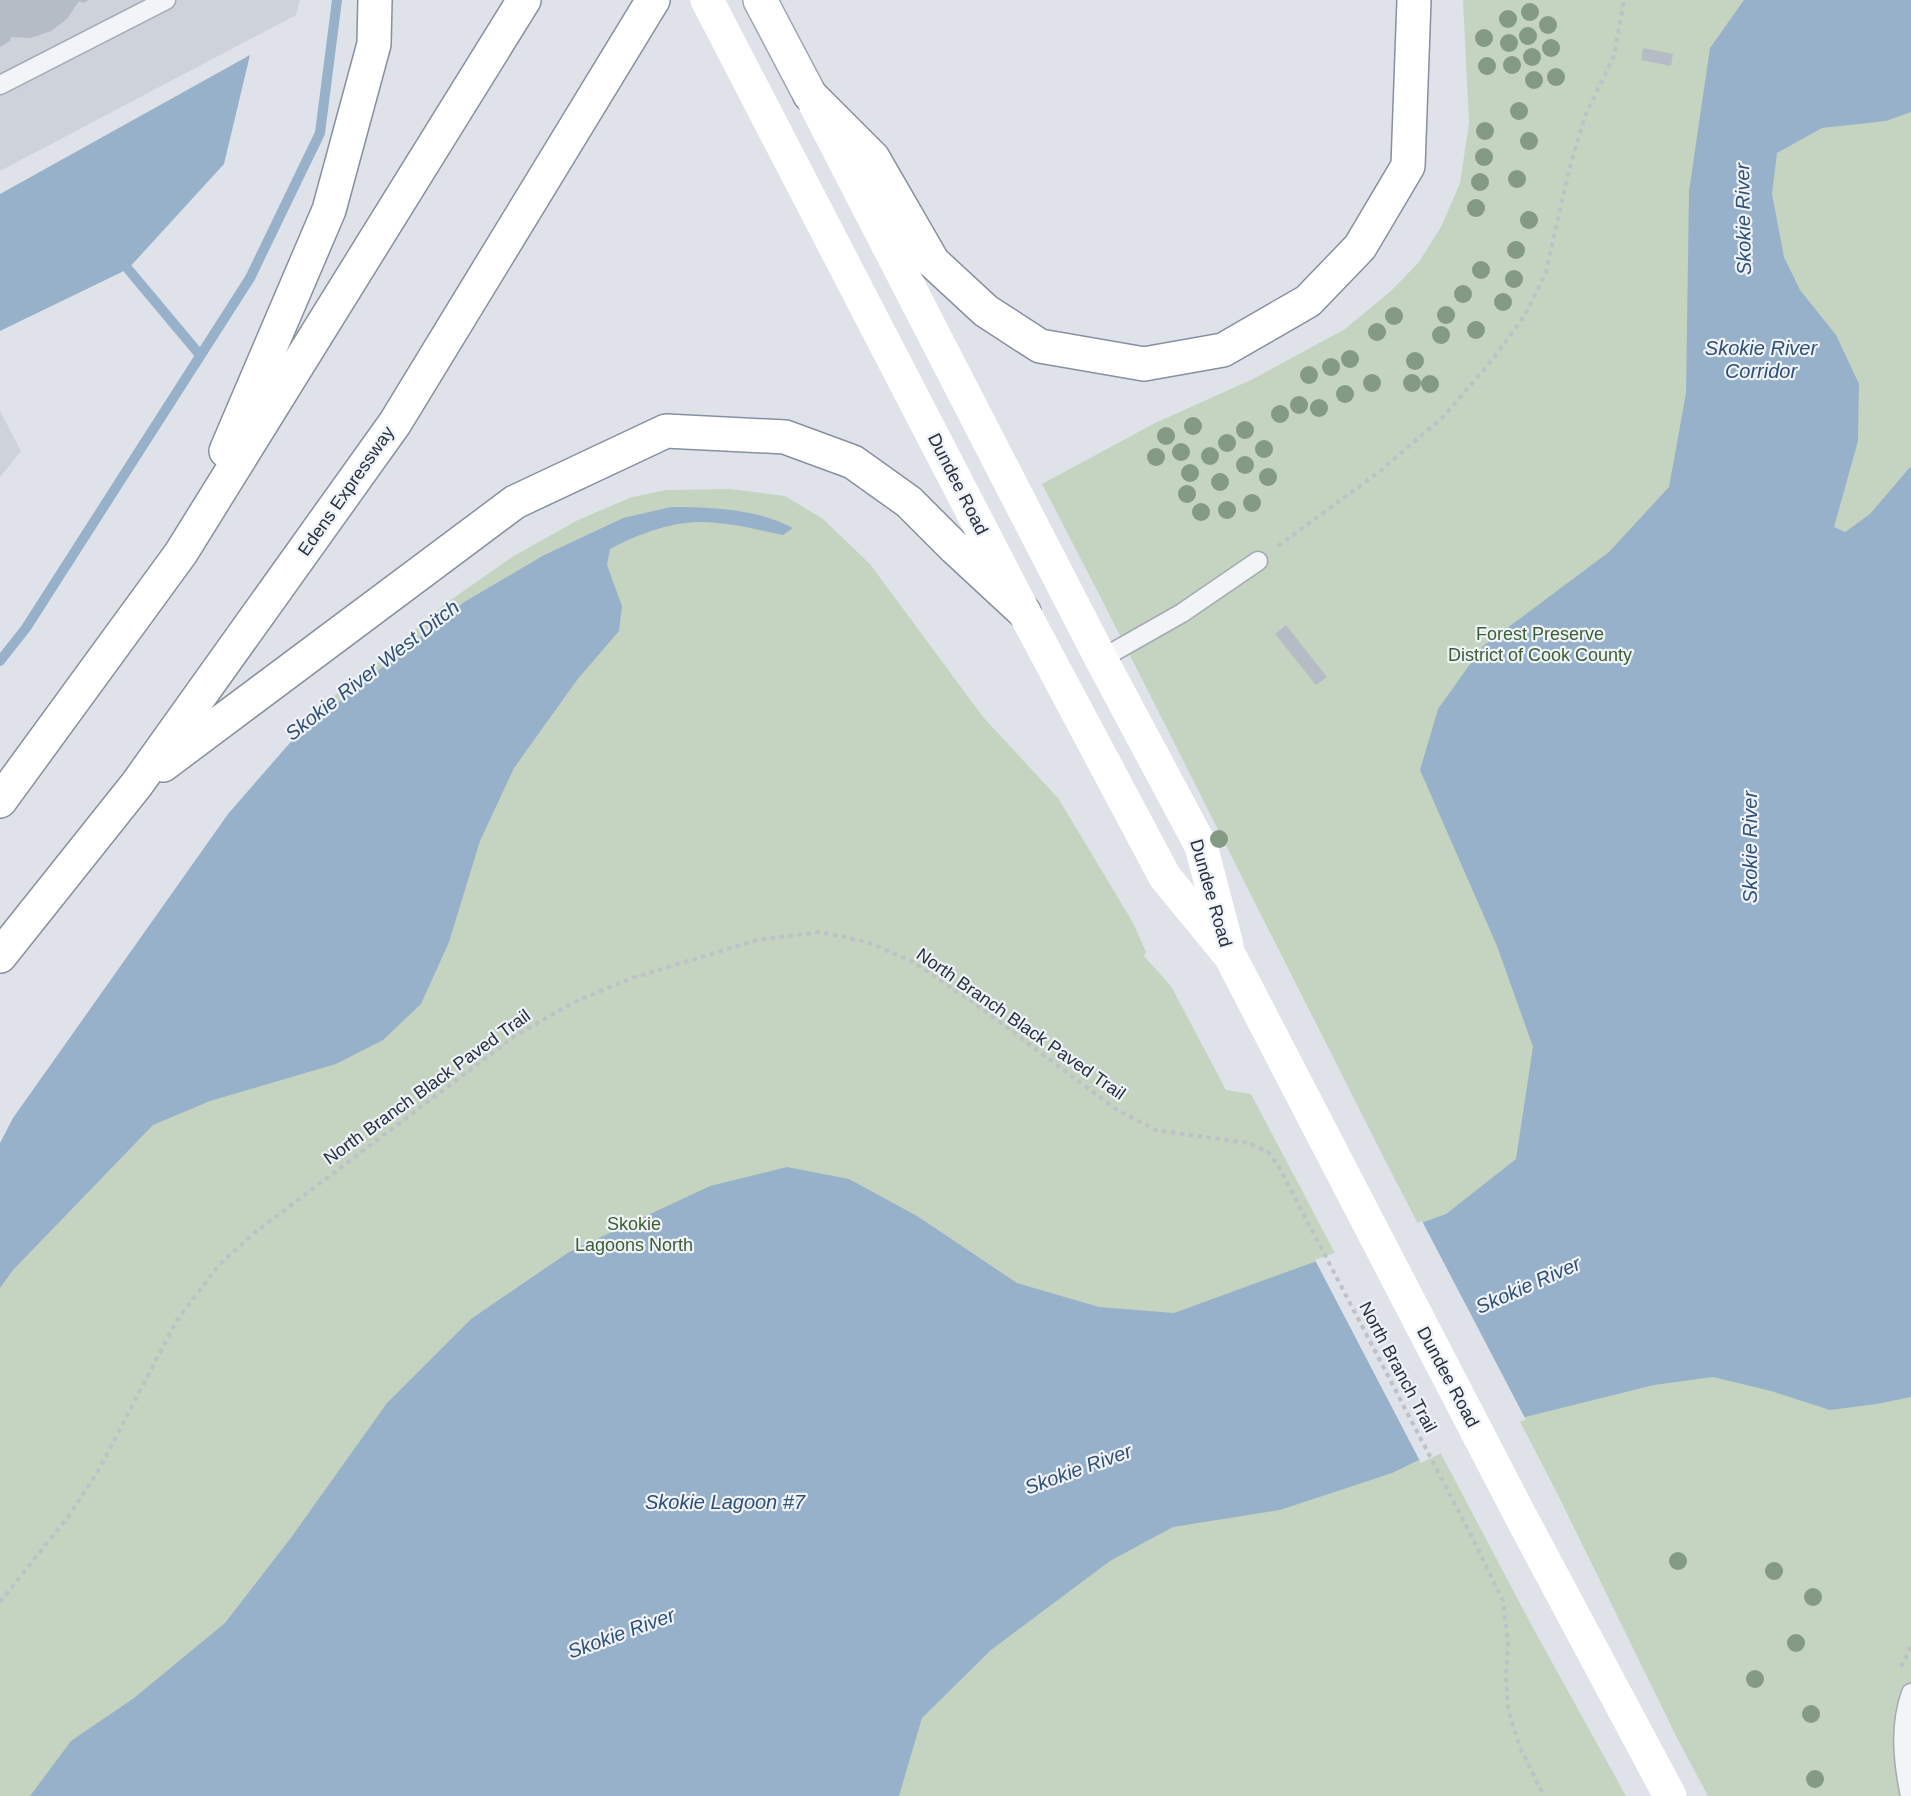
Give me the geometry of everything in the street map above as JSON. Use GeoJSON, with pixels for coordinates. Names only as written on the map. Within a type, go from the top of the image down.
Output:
{"type":"FeatureCollection","features":[{"type":"Feature","properties":{"kind":"main road"},"geometry":{"type":"LineString","coordinates":[[181,553],[329,210],[374,44],[375,0]]}},
{"type":"Feature","properties":{"kind":"main road"},"geometry":{"type":"LineString","coordinates":[[0,801],[181,553],[524,0]]}},
{"type":"Feature","properties":{"kind":"main road","name":"Edens Expressway"},"geometry":{"type":"LineString","coordinates":[[0,956],[137,784],[395,423],[653,0]]}},
{"type":"Feature","properties":{"kind":"main road","name":"Dundee Road"},"geometry":{"type":"LineString","coordinates":[[707,0],[1024,612],[1165,877],[1230,956],[1519,1513],[1670,1796]]}},
{"type":"Feature","properties":{"kind":"main road","name":"Dundee Road"},"geometry":{"type":"LineString","coordinates":[[760,0],[1101,659],[1201,846],[1230,956]]}},
{"type":"Feature","properties":{"kind":"main road"},"geometry":{"type":"LineString","coordinates":[[810,95],[873,158],[933,262],[986,310],[1040,346],[1144,364],[1223,350],[1308,301],[1360,247],[1408,166],[1414,0]]}},
{"type":"Feature","properties":{"kind":"main road"},"geometry":{"type":"LineString","coordinates":[[137,784],[515,502],[666,431],[785,437],[853,462],[909,502],[1024,612]]}},
{"type":"Feature","properties":{"kind":"lane"},"geometry":{"type":"LineString","coordinates":[[0,85],[166,0]]}},
{"type":"Feature","properties":{"kind":"lane"},"geometry":{"type":"LineString","coordinates":[[1101,659],[1182,613],[1258,561]]}},
{"type":"Feature","properties":{"kind":"lane"},"geometry":{"type":"LineString","coordinates":[[1910,1796],[1903,1746],[1906,1707],[1911,1693]]}},
{"type":"Feature","properties":{"kind":"path"},"geometry":{"type":"LineString","coordinates":[[1258,561],[1379,472],[1443,416],[1492,360],[1525,315],[1546,272],[1569,170],[1585,116],[1614,56],[1624,0]]}},
{"type":"Feature","properties":{"kind":"path","name":"North Branch Black Paved Trail"},"geometry":{"type":"LineString","coordinates":[[0,1602],[68,1517],[98,1471],[177,1320],[219,1265],[254,1233],[515,1036],[574,1002],[632,978],[757,940],[820,932],[867,942],[911,961],[970,1000],[1117,1110],[1156,1130],[1248,1143],[1268,1152],[1278,1165],[1301,1208]]}},
{"type":"Feature","properties":{"kind":"path","name":"North Branch Trail"},"geometry":{"type":"LineString","coordinates":[[1301,1208],[1503,1601],[1508,1643],[1506,1678],[1508,1709],[1519,1745],[1544,1796]]}},
{"type":"Feature","properties":{"kind":"shaded area"},"geometry":{"type":"Polygon","coordinates":[[[0,0],[300,0],[296,15],[0,171],[0,0]]]}},
{"type":"Feature","properties":{"kind":"shaded area"},"geometry":{"type":"Polygon","coordinates":[[[0,411],[21,451],[0,477],[0,411]]]}},
{"type":"Feature","properties":{"kind":"green space","name":"Forest Preserve District of Cook County"},"geometry":{"type":"Polygon","coordinates":[[[1463,0],[1911,0],[1911,1796],[1708,1796],[1678,1740],[1557,1493],[1387,1164],[1042,484],[1155,423],[1253,379],[1345,329],[1392,290],[1419,262],[1441,227],[1460,183],[1469,123],[1463,0]]]}},
{"type":"Feature","properties":{"kind":"green space","name":"Skokie Lagoons North"},"geometry":{"type":"Polygon","coordinates":[[[730,489],[785,496],[823,519],[870,564],[983,717],[1058,798],[1132,921],[1146,952],[1144,956],[1171,986],[1226,1090],[1251,1094],[1532,1626],[1626,1796],[0,1796],[0,1190],[623,518],[544,555],[464,602],[295,737],[297,725],[379,661],[445,604],[512,557],[578,520],[632,497],[667,490],[730,489]]]}},
{"type":"Feature","properties":{"kind":"water"},"geometry":{"type":"Polygon","coordinates":[[[1744,0],[1911,0],[1911,112],[1886,121],[1822,128],[1777,153],[1772,194],[1784,257],[1800,290],[1836,335],[1859,384],[1858,441],[1834,527],[1845,532],[1870,514],[1911,466],[1911,1397],[1830,1410],[1771,1391],[1713,1377],[1654,1385],[1489,1426],[1392,1473],[1280,1510],[1173,1527],[1110,1561],[991,1650],[922,1718],[899,1796],[30,1796],[71,1741],[134,1698],[225,1623],[290,1539],[387,1403],[471,1319],[569,1252],[710,1186],[787,1167],[849,1179],[917,1216],[1017,1283],[1099,1307],[1174,1313],[1446,1214],[1516,1159],[1533,1047],[1497,946],[1420,770],[1438,709],[1483,646],[1609,552],[1669,487],[1686,393],[1689,191],[1710,48],[1744,0]]]}},
{"type":"Feature","properties":{"kind":"water"},"geometry":{"type":"Polygon","coordinates":[[[250,55],[224,164],[128,269],[0,331],[0,194],[250,55]]]}},
{"type":"Feature","properties":{"kind":"water"},"geometry":{"type":"Polygon","coordinates":[[[671,507],[734,510],[765,517],[793,528],[783,535],[721,523],[685,523],[646,533],[610,549],[607,565],[622,606],[619,631],[577,680],[514,768],[480,841],[449,942],[421,1004],[383,1040],[336,1064],[210,1101],[153,1125],[13,1270],[0,1288],[0,1143],[13,1118],[228,814],[295,737],[464,602],[544,555],[623,518],[671,507]]]}},
{"type":"Feature","properties":{"kind":"pier"},"geometry":{"type":"Polygon","coordinates":[[[1422,1221],[1526,1420],[1490,1429],[1421,1463],[1315,1260],[1422,1221]]]}},
{"type":"Feature","properties":{"kind":"building"},"geometry":{"type":"Polygon","coordinates":[[[0,0],[89,0],[83,3],[79,1],[67,19],[51,31],[31,38],[11,37],[10,41],[0,47],[0,0]]]}},
{"type":"Feature","properties":{"kind":"building"},"geometry":{"type":"Polygon","coordinates":[[[1643,48],[1673,54],[1671,66],[1641,60],[1643,48]]]}},
{"type":"Feature","properties":{"kind":"building"},"geometry":{"type":"Polygon","coordinates":[[[1286,625],[1327,677],[1316,685],[1275,634],[1286,625]]]}},
{"type":"Feature","properties":{"kind":"waterway"},"geometry":{"type":"LineString","coordinates":[[0,661],[26,628],[250,278],[320,133],[337,0]]}},
{"type":"Feature","properties":{"kind":"waterway"},"geometry":{"type":"LineString","coordinates":[[128,269],[200,355]]}},
{"type":"Feature","properties":{"kind":"water label","name":"Skokie River"},"geometry":{"type":"Point","coordinates":[1743,219]}},
{"type":"Feature","properties":{"kind":"water label","name":"Skokie River Corridor"},"geometry":{"type":"Point","coordinates":[1761,360]}},
{"type":"Feature","properties":{"kind":"water label","name":"Skokie River West Ditch"},"geometry":{"type":"Point","coordinates":[372,670]}},
{"type":"Feature","properties":{"kind":"water label","name":"Skokie River"},"geometry":{"type":"Point","coordinates":[1750,847]}},
{"type":"Feature","properties":{"kind":"water label","name":"Skokie River"},"geometry":{"type":"Point","coordinates":[1528,1285]}},
{"type":"Feature","properties":{"kind":"water label","name":"Skokie River"},"geometry":{"type":"Point","coordinates":[1078,1469]}},
{"type":"Feature","properties":{"kind":"water label","name":"Skokie Lagoon #7"},"geometry":{"type":"Point","coordinates":[725,1502]}},
{"type":"Feature","properties":{"kind":"water label","name":"Skokie River"},"geometry":{"type":"Point","coordinates":[621,1633]}}]}
